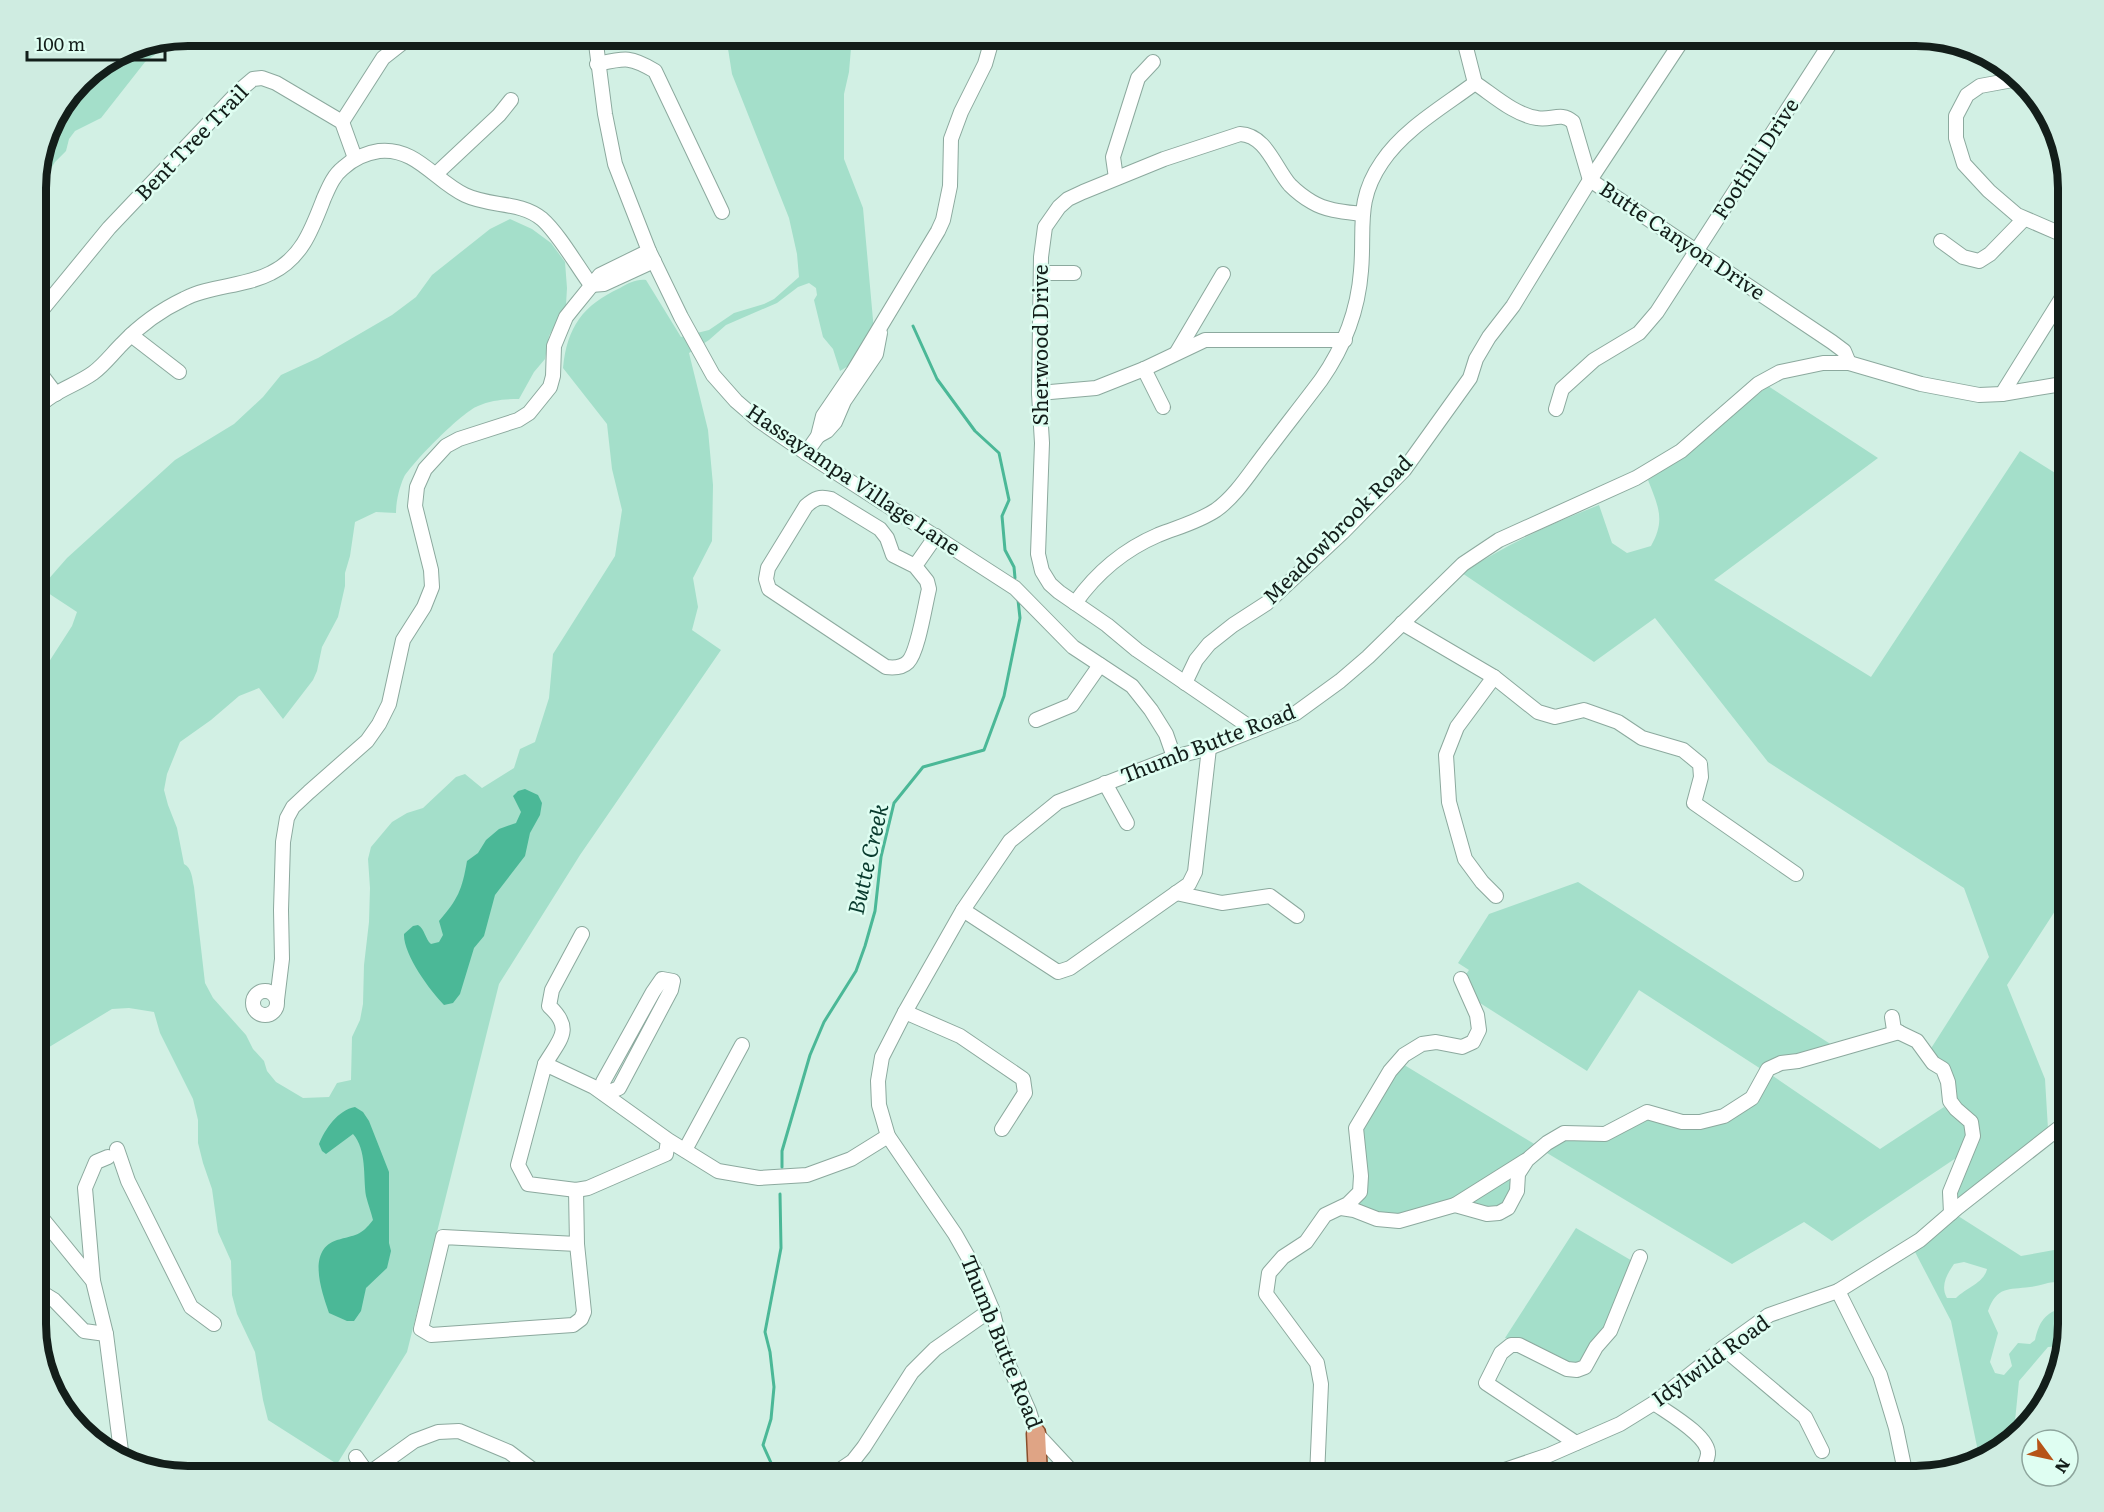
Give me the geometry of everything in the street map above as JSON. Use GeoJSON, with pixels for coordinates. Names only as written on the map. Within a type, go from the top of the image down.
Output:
{"type":"FeatureCollection","features":[{"type":"Feature","properties":{"kind":"main road"},"geometry":{"type":"LineString","coordinates":[[1036,1433],[1038,1466]]}},
{"type":"Feature","properties":{"kind":"street"},"geometry":{"type":"LineString","coordinates":[[1075,603],[1106,566],[1127,550],[1218,509],[1241,485],[1321,380],[1345,340],[1350,326],[1362,270],[1362,205],[1370,184],[1381,163],[1395,145],[1424,120],[1475,84],[1466,46]]}},
{"type":"Feature","properties":{"kind":"street","name":"Meadowbrook Road"},"geometry":{"type":"LineString","coordinates":[[1185,683],[1196,660],[1209,644],[1267,603],[1404,470],[1470,378],[1476,359],[1489,337],[1513,306],[1590,180],[1678,46]]}},
{"type":"Feature","properties":{"kind":"street","name":"Foothill Drive"},"geometry":{"type":"LineString","coordinates":[[1556,409],[1562,388],[1594,360],[1639,333],[1657,312],[1829,46]]}},
{"type":"Feature","properties":{"kind":"street"},"geometry":{"type":"LineString","coordinates":[[355,158],[342,122],[383,58],[397,47]]}},
{"type":"Feature","properties":{"kind":"street","name":"Hassayampa Village Lane"},"geometry":{"type":"LineString","coordinates":[[596,47],[615,164],[651,256],[713,375],[736,401],[758,420],[1015,588],[1073,646],[1132,686],[1166,734],[1174,757]]}},
{"type":"Feature","properties":{"kind":"street"},"geometry":{"type":"LineString","coordinates":[[806,453],[818,436],[827,431],[835,422],[849,386],[876,354],[881,325],[943,220],[950,186],[951,139],[961,112],[985,64],[990,47]]}},
{"type":"Feature","properties":{"kind":"street"},"geometry":{"type":"LineString","coordinates":[[597,64],[619,59],[637,60],[655,71],[722,212]]}},
{"type":"Feature","properties":{"kind":"street"},"geometry":{"type":"LineString","coordinates":[[1116,178],[1113,157],[1138,78],[1153,62]]}},
{"type":"Feature","properties":{"kind":"street","name":"Bent Tree Trail"},"geometry":{"type":"LineString","coordinates":[[47,304],[109,228],[253,79],[262,78],[276,83],[342,122]]}},
{"type":"Feature","properties":{"kind":"street"},"geometry":{"type":"LineString","coordinates":[[2008,81],[1980,86],[1967,95],[1956,116],[1956,138],[1964,164],[1989,191],[2017,215],[2058,233]]}},
{"type":"Feature","properties":{"kind":"street","name":"Butte Canyon Drive"},"geometry":{"type":"LineString","coordinates":[[1475,84],[1520,112],[1538,119],[1561,115],[1568,118],[1573,122],[1590,180],[1698,250],[1838,346],[1844,351],[1849,363]]}},
{"type":"Feature","properties":{"kind":"street"},"geometry":{"type":"LineString","coordinates":[[436,174],[499,115],[511,100]]}},
{"type":"Feature","properties":{"kind":"street","name":"Sherwood Drive"},"geometry":{"type":"LineString","coordinates":[[1254,730],[1137,650],[1050,584],[1042,571],[1038,554],[1042,443],[1039,393],[1042,244],[1046,227],[1059,207],[1075,195],[1164,159],[1240,134],[1247,134],[1261,143],[1291,186],[1312,202],[1330,210],[1362,214]]}},
{"type":"Feature","properties":{"kind":"street"},"geometry":{"type":"LineString","coordinates":[[47,401],[98,369],[150,319],[186,297],[218,286],[266,276],[295,257],[306,241],[333,178],[355,158],[378,151],[402,152],[422,163],[465,195],[482,201],[527,210],[543,219],[591,285]]}},
{"type":"Feature","properties":{"kind":"street"},"geometry":{"type":"LineString","coordinates":[[1941,241],[1963,257],[1979,261],[1990,254],[2024,219]]}},
{"type":"Feature","properties":{"kind":"street"},"geometry":{"type":"LineString","coordinates":[[277,1000],[282,959],[283,843],[287,818],[293,807],[367,741],[389,704],[403,640],[424,607],[432,587],[431,570],[415,506],[417,487],[425,469],[446,446],[459,439],[518,420],[529,413],[550,387],[553,376],[554,346],[566,317],[600,275],[612,276],[651,256]]}},
{"type":"Feature","properties":{"kind":"street"},"geometry":{"type":"LineString","coordinates":[[1041,273],[1074,273]]}},
{"type":"Feature","properties":{"kind":"street"},"geometry":{"type":"LineString","coordinates":[[1176,352],[1223,274]]}},
{"type":"Feature","properties":{"kind":"street"},"geometry":{"type":"LineString","coordinates":[[2002,394],[2058,304]]}},
{"type":"Feature","properties":{"kind":"street"},"geometry":{"type":"LineString","coordinates":[[131,335],[180,372]]}},
{"type":"Feature","properties":{"kind":"street"},"geometry":{"type":"LineString","coordinates":[[1039,393],[1096,388],[1144,369],[1205,340],[1345,340]]}},
{"type":"Feature","properties":{"kind":"street","name":"Thumb Butte Road"},"geometry":{"type":"LineString","coordinates":[[1067,1466],[1036,1433],[1029,1411],[1003,1352],[992,1309],[976,1271],[955,1234],[888,1136],[879,1105],[878,1081],[882,1057],[905,1011],[963,910],[1010,841],[1058,802],[1174,757],[1209,748],[1296,713],[1340,681],[1463,564],[1499,540],[1636,478],[1681,451],[1758,384],[1780,372],[1823,363],[1849,363],[1950,390],[1979,395],[2002,394],[2058,385]]}},
{"type":"Feature","properties":{"kind":"street"},"geometry":{"type":"LineString","coordinates":[[1144,369],[1163,407]]}},
{"type":"Feature","properties":{"kind":"street"},"geometry":{"type":"LineString","coordinates":[[47,382],[56,394]]}},
{"type":"Feature","properties":{"kind":"street"},"geometry":{"type":"LineString","coordinates":[[822,497],[831,499],[880,530],[887,538],[893,555],[915,566],[927,580],[929,589],[914,654],[907,663],[896,668],[886,667],[769,589],[766,579],[768,568],[806,506],[822,497]]}},
{"type":"Feature","properties":{"kind":"street"},"geometry":{"type":"LineString","coordinates":[[915,566],[936,536]]}},
{"type":"Feature","properties":{"kind":"street"},"geometry":{"type":"LineString","coordinates":[[1402,623],[1494,677],[1538,712],[1555,717],[1584,710],[1618,722],[1642,738],[1683,750],[1700,764],[1701,777],[1694,803],[1796,874]]}},
{"type":"Feature","properties":{"kind":"street"},"geometry":{"type":"LineString","coordinates":[[1036,720],[1072,705],[1100,665]]}},
{"type":"Feature","properties":{"kind":"street"},"geometry":{"type":"LineString","coordinates":[[1494,677],[1457,727],[1446,755],[1449,802],[1466,859],[1482,882],[1496,896]]}},
{"type":"Feature","properties":{"kind":"street"},"geometry":{"type":"LineString","coordinates":[[963,910],[1058,972],[1070,968],[1189,884],[1195,872],[1209,748]]}},
{"type":"Feature","properties":{"kind":"street"},"geometry":{"type":"LineString","coordinates":[[1105,783],[1127,823]]}},
{"type":"Feature","properties":{"kind":"street"},"geometry":{"type":"LineString","coordinates":[[1176,893],[1222,903],[1270,896],[1297,916]]}},
{"type":"Feature","properties":{"kind":"street"},"geometry":{"type":"LineString","coordinates":[[582,934],[552,990],[549,1006],[560,1017],[563,1032],[545,1064],[518,1165],[528,1184],[576,1190],[588,1188],[666,1154],[668,1140]]}},
{"type":"Feature","properties":{"kind":"street"},"geometry":{"type":"LineString","coordinates":[[1317,1466],[1321,1384],[1317,1363],[1266,1294],[1269,1273],[1283,1257],[1306,1242],[1325,1215],[1348,1204],[1360,1192],[1361,1176],[1356,1128],[1390,1071],[1404,1055],[1422,1044],[1436,1042],[1462,1047],[1473,1042],[1479,1030],[1477,1015],[1461,978]]}},
{"type":"Feature","properties":{"kind":"street"},"geometry":{"type":"LineString","coordinates":[[662,979],[673,981],[671,990],[618,1088],[605,1095],[603,1082],[653,992],[662,979]]}},
{"type":"Feature","properties":{"kind":"street"},"geometry":{"type":"LineString","coordinates":[[905,1011],[960,1036],[1023,1079],[1025,1093],[1002,1129]]}},
{"type":"Feature","properties":{"kind":"street"},"geometry":{"type":"LineString","coordinates":[[1892,1017],[1894,1030],[1917,1041],[1933,1063],[1943,1069],[1948,1082],[1950,1101],[1971,1122],[1972,1136],[1950,1192],[1951,1214]]}},
{"type":"Feature","properties":{"kind":"street"},"geometry":{"type":"LineString","coordinates":[[1341,1208],[1354,1210],[1377,1220],[1399,1221],[1455,1205],[1527,1160],[1547,1143],[1564,1133],[1605,1134],[1647,1112],[1683,1122],[1700,1122],[1724,1116],[1752,1098],[1768,1069],[1899,1032]]}},
{"type":"Feature","properties":{"kind":"street"},"geometry":{"type":"LineString","coordinates":[[685,1149],[742,1045]]}},
{"type":"Feature","properties":{"kind":"street"},"geometry":{"type":"LineString","coordinates":[[545,1064],[605,1095],[668,1140],[718,1171],[759,1178],[807,1175],[851,1159],[888,1136]]}},
{"type":"Feature","properties":{"kind":"street","name":"Idylwild Road"},"geometry":{"type":"LineString","coordinates":[[1517,1466],[1549,1455],[1620,1424],[1654,1403],[1769,1315],[1838,1291],[1920,1240],[2058,1129]]}},
{"type":"Feature","properties":{"kind":"street"},"geometry":{"type":"LineString","coordinates":[[121,1448],[106,1334],[93,1281],[85,1188],[96,1162],[112,1153],[190,1306],[214,1324]]}},
{"type":"Feature","properties":{"kind":"street"},"geometry":{"type":"LineString","coordinates":[[1455,1205],[1487,1214],[1499,1213],[1508,1208],[1517,1191],[1518,1174],[1527,1160]]}},
{"type":"Feature","properties":{"kind":"street"},"geometry":{"type":"LineString","coordinates":[[576,1190],[577,1244],[584,1312],[581,1320],[573,1326],[431,1335],[421,1329],[443,1238],[577,1244]]}},
{"type":"Feature","properties":{"kind":"street"},"geometry":{"type":"LineString","coordinates":[[47,1225],[93,1281]]}},
{"type":"Feature","properties":{"kind":"street"},"geometry":{"type":"LineString","coordinates":[[1575,1443],[1486,1383],[1502,1353],[1511,1345],[1519,1345],[1567,1369],[1577,1370],[1585,1367],[1596,1347],[1610,1331],[1640,1257]]}},
{"type":"Feature","properties":{"kind":"street"},"geometry":{"type":"LineString","coordinates":[[1838,1291],[1880,1375],[1896,1428],[1904,1466]]}},
{"type":"Feature","properties":{"kind":"street"},"geometry":{"type":"LineString","coordinates":[[47,1296],[84,1331],[106,1334]]}},
{"type":"Feature","properties":{"kind":"street"},"geometry":{"type":"LineString","coordinates":[[846,1466],[853,1461],[864,1447],[912,1372],[935,1348],[992,1309]]}},
{"type":"Feature","properties":{"kind":"street"},"geometry":{"type":"LineString","coordinates":[[1723,1348],[1805,1417],[1822,1451]]}},
{"type":"Feature","properties":{"kind":"street"},"geometry":{"type":"LineString","coordinates":[[1654,1403],[1705,1442],[1708,1451],[1705,1466]]}},
{"type":"Feature","properties":{"kind":"street"},"geometry":{"type":"LineString","coordinates":[[377,1466],[414,1441],[438,1432],[459,1431],[509,1452],[528,1466]]}},
{"type":"Feature","properties":{"kind":"street"},"geometry":{"type":"LineString","coordinates":[[356,1457],[360,1466]]}},
{"type":"Feature","properties":{"kind":"shaded area"},"geometry":{"type":"Polygon","coordinates":[[[728,47],[851,47],[844,94],[844,159],[863,208],[874,331],[858,360],[840,371],[833,349],[823,337],[814,300],[817,295],[816,288],[809,283],[798,287],[777,303],[726,325],[689,353],[708,430],[713,485],[712,541],[693,578],[698,607],[692,630],[721,650],[580,855],[499,984],[407,1352],[337,1464],[268,1420],[255,1352],[237,1314],[232,1295],[231,1261],[218,1232],[212,1189],[198,1143],[198,1120],[193,1099],[160,1033],[154,1012],[129,1008],[112,1009],[47,1048],[47,665],[72,626],[77,612],[47,592],[47,581],[67,558],[175,460],[234,424],[263,397],[281,375],[318,358],[392,315],[416,297],[432,275],[490,229],[510,219],[532,229],[551,243],[565,262],[566,305],[549,336],[545,359],[534,372],[519,399],[493,401],[471,410],[438,438],[409,470],[401,486],[396,513],[376,512],[355,522],[338,617],[322,647],[313,680],[283,719],[259,688],[239,696],[180,742],[167,774],[164,790],[177,828],[184,864],[190,871],[194,887],[205,983],[213,998],[246,1035],[276,1082],[303,1098],[329,1097],[337,1083],[351,1080],[352,1037],[360,1020],[363,1004],[364,965],[369,922],[368,859],[371,847],[392,822],[407,813],[423,808],[456,777],[465,774],[482,788],[514,768],[520,749],[535,742],[549,698],[553,654],[615,556],[622,510],[612,469],[607,424],[563,368],[568,341],[573,329],[579,319],[596,302],[626,284],[636,281],[646,280],[681,337],[709,330],[734,313],[774,299],[799,277],[797,254],[789,218],[732,74],[728,47]]]}},
{"type":"Feature","properties":{"kind":"shaded area"},"geometry":{"type":"Polygon","coordinates":[[[163,49],[145,62],[101,118],[75,131],[69,139],[66,151],[55,162],[47,175],[57,134],[70,110],[88,88],[110,70],[134,57],[163,49]]]}},
{"type":"Feature","properties":{"kind":"shaded area"},"geometry":{"type":"Polygon","coordinates":[[[1768,386],[1878,458],[1714,580],[1871,677],[2020,451],[2058,475],[2058,906],[2007,985],[2045,1079],[2048,1129],[1955,1204],[1954,1195],[1976,1139],[1930,1050],[1989,957],[1964,888],[1768,762],[1655,618],[1594,662],[1462,573],[1529,536],[1599,505],[1612,543],[1627,553],[1651,546],[1656,537],[1659,513],[1648,480],[1688,453],[1768,386]]]}},
{"type":"Feature","properties":{"kind":"shaded area"},"geometry":{"type":"Polygon","coordinates":[[[525,789],[538,795],[542,803],[540,815],[530,833],[525,856],[495,895],[484,936],[474,948],[460,994],[453,1003],[444,1005],[425,982],[413,962],[404,934],[413,926],[418,925],[431,944],[439,942],[443,935],[439,921],[458,894],[467,861],[478,853],[486,840],[499,829],[516,823],[521,812],[513,796],[525,789]]]}},
{"type":"Feature","properties":{"kind":"shaded area"},"geometry":{"type":"Polygon","coordinates":[[[1578,882],[1832,1045],[1761,1069],[1639,990],[1587,1071],[1480,1003],[1464,977],[1469,970],[1458,963],[1489,914],[1578,882]]]}},
{"type":"Feature","properties":{"kind":"shaded area"},"geometry":{"type":"Polygon","coordinates":[[[1401,1063],[1536,1145],[1460,1200],[1401,1217],[1382,1217],[1353,1206],[1365,1190],[1368,1180],[1360,1129],[1401,1063]]]}},
{"type":"Feature","properties":{"kind":"shaded area"},"geometry":{"type":"Polygon","coordinates":[[[1770,1074],[1880,1149],[1944,1107],[1968,1126],[1968,1136],[1962,1154],[1832,1241],[1804,1222],[1732,1264],[1542,1150],[1565,1137],[1646,1118],[1726,1121],[1770,1074]]]}},
{"type":"Feature","properties":{"kind":"shaded area"},"geometry":{"type":"Polygon","coordinates":[[[355,1107],[363,1112],[369,1121],[389,1172],[391,1251],[387,1268],[366,1288],[361,1311],[354,1321],[347,1321],[329,1313],[320,1283],[319,1262],[327,1245],[361,1232],[373,1220],[366,1196],[361,1148],[353,1134],[326,1154],[319,1144],[333,1121],[343,1112],[355,1107]]]}},
{"type":"Feature","properties":{"kind":"shaded area"},"geometry":{"type":"Polygon","coordinates":[[[1513,1173],[1510,1196],[1503,1204],[1491,1211],[1469,1204],[1513,1173]]]}},
{"type":"Feature","properties":{"kind":"shaded area"},"geometry":{"type":"Polygon","coordinates":[[[1955,1214],[2021,1256],[2058,1249],[2058,1282],[2009,1289],[1999,1293],[1991,1303],[1988,1311],[1998,1333],[1990,1362],[1995,1373],[2004,1375],[2012,1366],[2009,1354],[2018,1343],[2030,1344],[2035,1340],[2042,1321],[2058,1310],[2058,1324],[2055,1347],[2048,1347],[2019,1381],[2015,1421],[2017,1422],[2002,1436],[1978,1451],[1951,1321],[1914,1250],[1955,1214]],[[1964,1262],[1954,1264],[1944,1285],[1947,1298],[1956,1298],[1982,1278],[1987,1269],[1964,1262]]]}},
{"type":"Feature","properties":{"kind":"shaded area"},"geometry":{"type":"Polygon","coordinates":[[[1576,1228],[1634,1262],[1609,1327],[1578,1367],[1518,1340],[1505,1338],[1576,1228]]]}},
{"type":"Feature","properties":{"kind":"waterway","name":"Butte Creek"},"geometry":{"type":"LineString","coordinates":[[913,326],[937,379],[975,431],[999,453],[1009,500],[1002,516],[1005,550],[1014,567],[1015,578]]}},
{"type":"Feature","properties":{"kind":"waterway","name":"Butte Creek"},"geometry":{"type":"LineString","coordinates":[[782,1167],[782,1151],[810,1055],[824,1022],[856,971],[865,946],[875,911],[881,857],[894,803],[923,767],[984,750],[1004,696],[1020,618],[1018,600]]}},
{"type":"Feature","properties":{"kind":"waterway","name":"Butte Creek"},"geometry":{"type":"LineString","coordinates":[[772,1466],[763,1445],[771,1419],[774,1387],[765,1332],[781,1248],[780,1194]]}}]}
